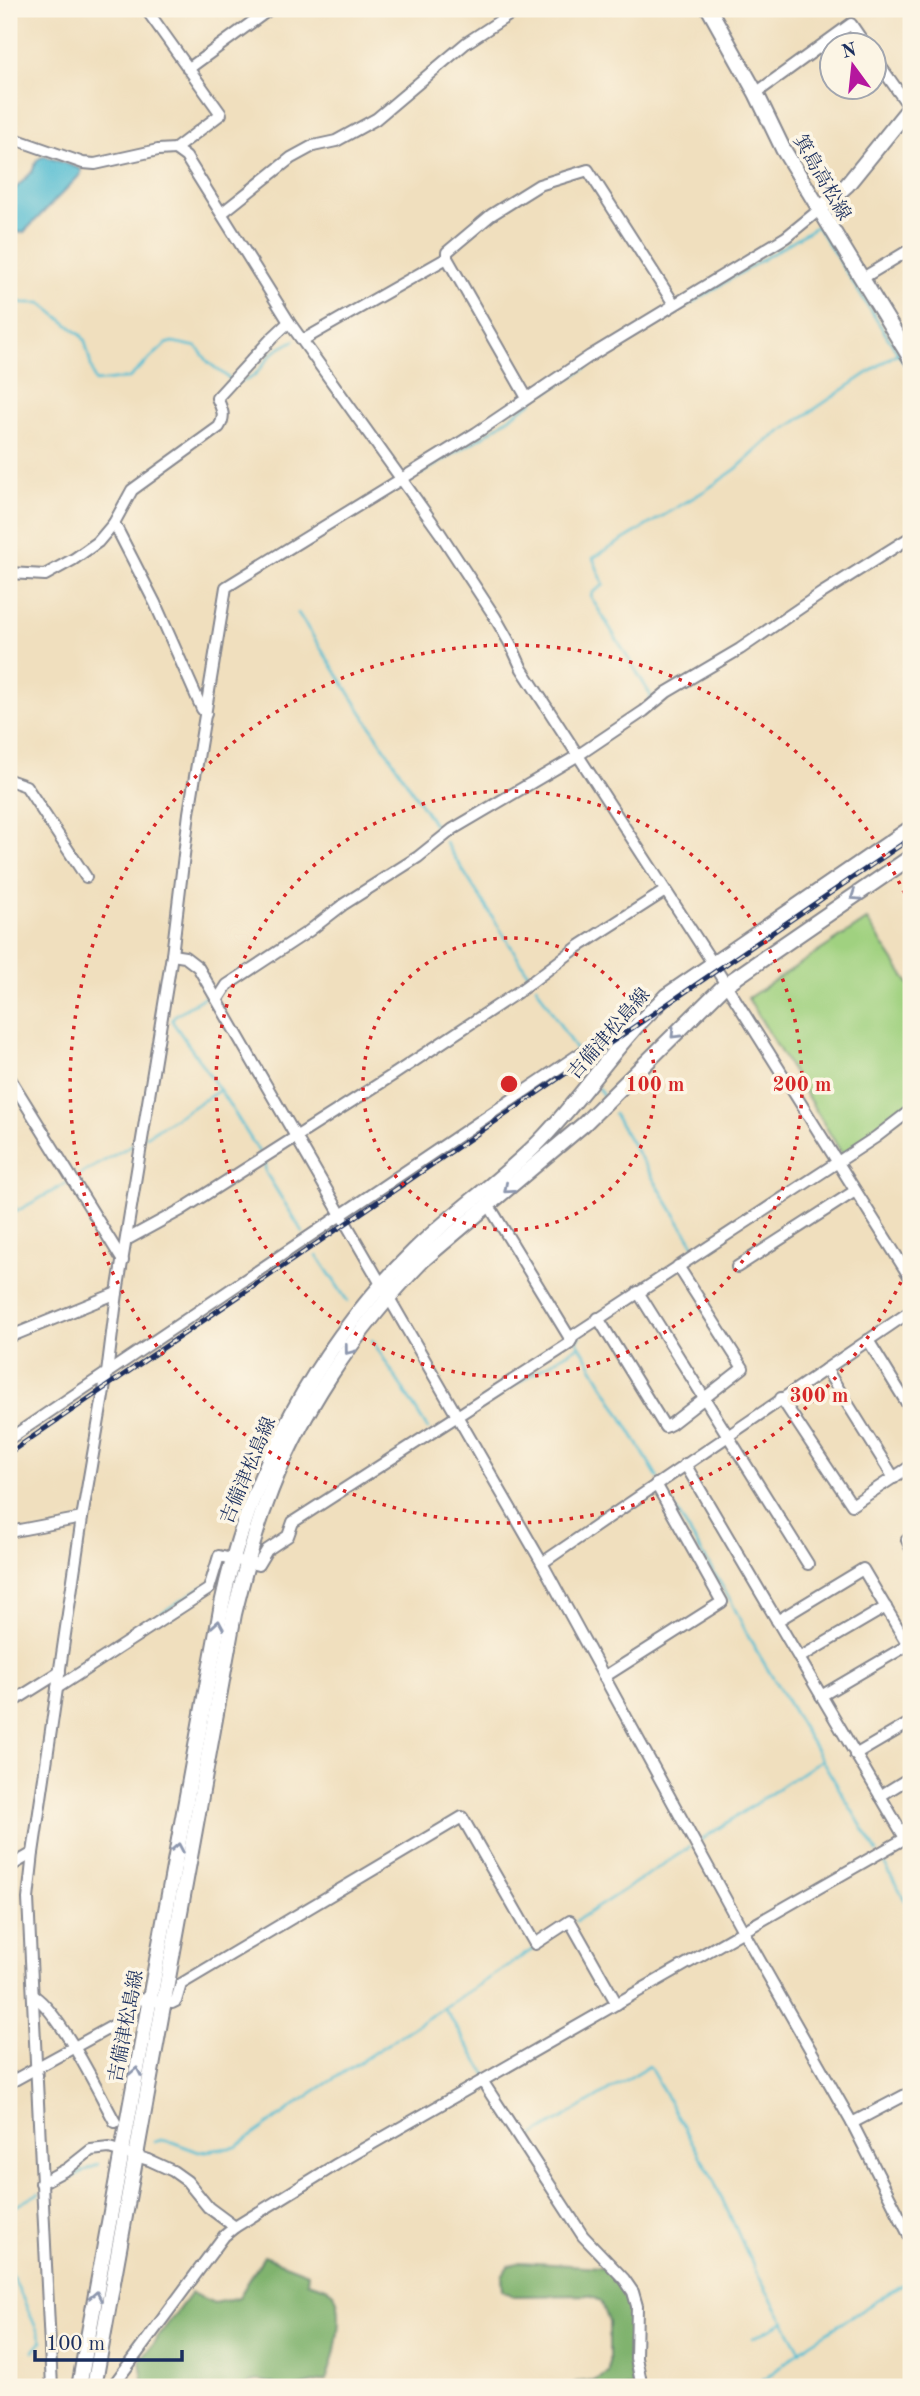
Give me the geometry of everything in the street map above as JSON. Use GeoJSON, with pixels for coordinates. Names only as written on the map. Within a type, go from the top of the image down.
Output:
{"type":"FeatureCollection","features":[{"type":"Feature","properties":{"kind":"main road","name":"箕島高松線"},"geometry":{"type":"LineString","coordinates":[[709,9],[756,93],[783,149],[911,359]]}},
{"type":"Feature","properties":{"kind":"main road"},"geometry":{"type":"LineString","coordinates":[[819,210],[847,185],[911,107]]}},
{"type":"Feature","properties":{"kind":"main road","name":"吉備津松島線"},"geometry":{"type":"LineString","coordinates":[[79,2387],[129,2153],[234,1614],[246,1562],[265,1503],[291,1445],[317,1397],[416,1249],[534,1147],[567,1112],[634,1028],[666,996],[911,828]]}},
{"type":"Feature","properties":{"kind":"main road","name":"吉備津松島線"},"geometry":{"type":"LineString","coordinates":[[157,2001],[232,1558],[260,1482],[307,1387],[385,1292],[584,1124],[725,985],[911,858]]}},
{"type":"Feature","properties":{"kind":"main road","name":"吉備津松島線"},"geometry":{"type":"LineString","coordinates":[[94,2387],[129,2153]]}},
{"type":"Feature","properties":{"kind":"street"},"geometry":{"type":"LineString","coordinates":[[9,137],[83,163],[95,164],[158,150],[175,149],[221,114],[146,9]]}},
{"type":"Feature","properties":{"kind":"street"},"geometry":{"type":"LineString","coordinates":[[188,69],[270,9]]}},
{"type":"Feature","properties":{"kind":"street"},"geometry":{"type":"LineString","coordinates":[[222,213],[291,158],[313,146],[336,141],[376,119],[466,43],[518,9]]}},
{"type":"Feature","properties":{"kind":"street"},"geometry":{"type":"LineString","coordinates":[[840,32],[851,24],[856,32]]}},
{"type":"Feature","properties":{"kind":"street"},"geometry":{"type":"LineString","coordinates":[[756,93],[818,48]]}},
{"type":"Feature","properties":{"kind":"street"},"geometry":{"type":"LineString","coordinates":[[888,77],[911,107]]}},
{"type":"Feature","properties":{"kind":"street"},"geometry":{"type":"LineString","coordinates":[[175,149],[186,157],[289,322],[440,534],[495,617],[522,669],[713,963],[911,1279]]}},
{"type":"Feature","properties":{"kind":"street"},"geometry":{"type":"LineString","coordinates":[[527,398],[447,258],[447,251],[512,201],[538,185],[588,170],[674,304]]}},
{"type":"Feature","properties":{"kind":"street"},"geometry":{"type":"LineString","coordinates":[[52,2387],[28,1899],[82,1518],[172,955],[189,813],[226,587],[476,433],[590,356],[786,237],[819,210]]}},
{"type":"Feature","properties":{"kind":"street"},"geometry":{"type":"LineString","coordinates":[[861,279],[911,249]]}},
{"type":"Feature","properties":{"kind":"street"},"geometry":{"type":"LineString","coordinates":[[303,340],[447,258]]}},
{"type":"Feature","properties":{"kind":"street"},"geometry":{"type":"LineString","coordinates":[[9,573],[45,575],[90,548],[114,523],[131,490],[219,427],[223,421],[223,411],[217,398],[289,322]]}},
{"type":"Feature","properties":{"kind":"street"},"geometry":{"type":"LineString","coordinates":[[114,523],[155,603],[206,714]]}},
{"type":"Feature","properties":{"kind":"street"},"geometry":{"type":"LineString","coordinates":[[218,999],[227,985],[309,931],[344,904],[418,857],[453,829],[577,756],[644,711],[667,692],[740,649],[911,537]]}},
{"type":"Feature","properties":{"kind":"street"},"geometry":{"type":"LineString","coordinates":[[9,780],[26,786],[86,877]]}},
{"type":"Feature","properties":{"kind":"street"},"geometry":{"type":"LineString","coordinates":[[126,1240],[181,1210],[510,998],[578,947],[665,891]]}},
{"type":"Feature","properties":{"kind":"street"},"geometry":{"type":"LineString","coordinates":[[172,955],[185,957],[198,967],[297,1135],[542,1563],[743,1931],[852,2123],[911,2239]]}},
{"type":"Feature","properties":{"kind":"street"},"geometry":{"type":"LineString","coordinates":[[9,1439],[621,1026],[634,1028]]}},
{"type":"Feature","properties":{"kind":"street"},"geometry":{"type":"LineString","coordinates":[[9,1077],[123,1261]]}},
{"type":"Feature","properties":{"kind":"street"},"geometry":{"type":"LineString","coordinates":[[9,1704],[59,1679],[209,1589],[218,1557],[221,1555],[258,1565],[267,1550],[288,1536],[293,1522],[459,1418],[569,1344],[574,1335],[600,1321],[838,1165],[911,1110]]}},
{"type":"Feature","properties":{"kind":"street"},"geometry":{"type":"LineString","coordinates":[[737,1267],[855,1191]]}},
{"type":"Feature","properties":{"kind":"street"},"geometry":{"type":"LineString","coordinates":[[493,1212],[571,1340]]}},
{"type":"Feature","properties":{"kind":"street"},"geometry":{"type":"LineString","coordinates":[[600,1321],[665,1427],[687,1413],[743,1368],[680,1268]]}},
{"type":"Feature","properties":{"kind":"street"},"geometry":{"type":"LineString","coordinates":[[9,1337],[117,1293]]}},
{"type":"Feature","properties":{"kind":"street"},"geometry":{"type":"LineString","coordinates":[[640,1295],[808,1564]]}},
{"type":"Feature","properties":{"kind":"street"},"geometry":{"type":"LineString","coordinates":[[542,1563],[911,1311]]}},
{"type":"Feature","properties":{"kind":"street"},"geometry":{"type":"LineString","coordinates":[[868,1340],[911,1410]]}},
{"type":"Feature","properties":{"kind":"street"},"geometry":{"type":"LineString","coordinates":[[825,1368],[894,1478]]}},
{"type":"Feature","properties":{"kind":"street"},"geometry":{"type":"LineString","coordinates":[[781,1398],[852,1505],[911,1466]]}},
{"type":"Feature","properties":{"kind":"street"},"geometry":{"type":"LineString","coordinates":[[112,2387],[224,2236],[234,2227],[337,2164],[908,1836],[855,1755],[685,1464]]}},
{"type":"Feature","properties":{"kind":"street"},"geometry":{"type":"LineString","coordinates":[[604,1676],[722,1602],[659,1482]]}},
{"type":"Feature","properties":{"kind":"street"},"geometry":{"type":"LineString","coordinates":[[9,1532],[82,1518]]}},
{"type":"Feature","properties":{"kind":"street"},"geometry":{"type":"LineString","coordinates":[[911,1537],[906,1540],[911,1549]]}},
{"type":"Feature","properties":{"kind":"street"},"geometry":{"type":"LineString","coordinates":[[776,1621],[863,1569],[910,1647],[821,1696]]}},
{"type":"Feature","properties":{"kind":"street"},"geometry":{"type":"LineString","coordinates":[[799,1658],[886,1607]]}},
{"type":"Feature","properties":{"kind":"street"},"geometry":{"type":"LineString","coordinates":[[855,1755],[911,1722]]}},
{"type":"Feature","properties":{"kind":"street"},"geometry":{"type":"LineString","coordinates":[[880,1796],[911,1777]]}},
{"type":"Feature","properties":{"kind":"street"},"geometry":{"type":"LineString","coordinates":[[9,2083],[131,2016],[137,1999],[176,2001],[181,1984],[463,1817],[536,1944],[570,1921],[617,2004]]}},
{"type":"Feature","properties":{"kind":"street"},"geometry":{"type":"LineString","coordinates":[[9,1867],[33,1853]]}},
{"type":"Feature","properties":{"kind":"street"},"geometry":{"type":"LineString","coordinates":[[34,1996],[44,2003],[73,2047],[115,2122]]}},
{"type":"Feature","properties":{"kind":"street"},"geometry":{"type":"LineString","coordinates":[[487,2080],[583,2236],[633,2292],[637,2306],[636,2358],[642,2387]]}},
{"type":"Feature","properties":{"kind":"street"},"geometry":{"type":"LineString","coordinates":[[852,2123],[911,2092]]}},
{"type":"Feature","properties":{"kind":"street"},"geometry":{"type":"LineString","coordinates":[[42,2188],[91,2150],[108,2148],[129,2153],[173,2171],[187,2181],[208,2207],[234,2227]]}},
{"type":"Feature","properties":{"kind":"green space"},"geometry":{"type":"Polygon","coordinates":[[[867,920],[911,987],[911,1109],[844,1157],[748,998],[867,920]]]}},
{"type":"Feature","properties":{"kind":"green space"},"geometry":{"type":"Polygon","coordinates":[[[264,2256],[308,2273],[307,2282],[328,2289],[336,2298],[338,2328],[335,2351],[326,2380],[291,2387],[255,2381],[244,2387],[144,2387],[140,2361],[191,2293],[214,2303],[239,2297],[264,2256]]]}},
{"type":"Feature","properties":{"kind":"green space"},"geometry":{"type":"Polygon","coordinates":[[[520,2262],[601,2267],[620,2281],[630,2310],[629,2359],[633,2387],[569,2387],[576,2382],[594,2381],[609,2373],[609,2322],[601,2301],[588,2295],[513,2296],[503,2290],[502,2276],[508,2266],[520,2262]]]}},
{"type":"Feature","properties":{"kind":"water"},"geometry":{"type":"Polygon","coordinates":[[[44,156],[81,169],[81,174],[24,232],[18,233],[9,224],[9,195],[32,172],[37,160],[44,156]]]}},
{"type":"Feature","properties":{"kind":"waterway"},"geometry":{"type":"LineString","coordinates":[[547,392],[817,226],[911,374]]}},
{"type":"Feature","properties":{"kind":"waterway"},"geometry":{"type":"LineString","coordinates":[[9,299],[23,303],[41,303],[81,335],[85,341],[95,382],[129,378],[166,344],[173,342],[197,347],[209,363],[230,379]]}},
{"type":"Feature","properties":{"kind":"waterway"},"geometry":{"type":"LineString","coordinates":[[237,382],[253,376],[273,353],[295,340]]}},
{"type":"Feature","properties":{"kind":"waterway"},"geometry":{"type":"LineString","coordinates":[[649,700],[650,694],[591,597],[592,593],[604,585],[593,558],[706,490],[736,469],[766,442],[899,352]]}},
{"type":"Feature","properties":{"kind":"waterway"},"geometry":{"type":"LineString","coordinates":[[421,474],[485,435],[533,401]]}},
{"type":"Feature","properties":{"kind":"waterway"},"geometry":{"type":"LineString","coordinates":[[298,613],[440,834]]}},
{"type":"Feature","properties":{"kind":"waterway"},"geometry":{"type":"LineString","coordinates":[[445,842],[531,978]]}},
{"type":"Feature","properties":{"kind":"waterway"},"geometry":{"type":"LineString","coordinates":[[536,986],[575,1049]]}},
{"type":"Feature","properties":{"kind":"waterway"},"geometry":{"type":"LineString","coordinates":[[206,996],[174,1016],[172,1021],[219,1089]]}},
{"type":"Feature","properties":{"kind":"waterway"},"geometry":{"type":"LineString","coordinates":[[598,1088],[603,1096]]}},
{"type":"Feature","properties":{"kind":"waterway"},"geometry":{"type":"LineString","coordinates":[[146,1136],[220,1090],[261,1155]]}},
{"type":"Feature","properties":{"kind":"waterway"},"geometry":{"type":"LineString","coordinates":[[614,1114],[696,1249]]}},
{"type":"Feature","properties":{"kind":"waterway"},"geometry":{"type":"LineString","coordinates":[[76,1177],[137,1142]]}},
{"type":"Feature","properties":{"kind":"waterway"},"geometry":{"type":"LineString","coordinates":[[264,1161],[266,1173],[303,1233]]}},
{"type":"Feature","properties":{"kind":"waterway"},"geometry":{"type":"LineString","coordinates":[[9,1198],[17,1211],[71,1181]]}},
{"type":"Feature","properties":{"kind":"waterway"},"geometry":{"type":"LineString","coordinates":[[317,1255],[348,1302]]}},
{"type":"Feature","properties":{"kind":"waterway"},"geometry":{"type":"LineString","coordinates":[[580,1337],[577,1341],[658,1478]]}},
{"type":"Feature","properties":{"kind":"waterway"},"geometry":{"type":"LineString","coordinates":[[372,1340],[428,1429]]}},
{"type":"Feature","properties":{"kind":"waterway"},"geometry":{"type":"LineString","coordinates":[[508,1389],[579,1346]]}},
{"type":"Feature","properties":{"kind":"waterway"},"geometry":{"type":"LineString","coordinates":[[675,1508],[877,1852]]}},
{"type":"Feature","properties":{"kind":"waterway"},"geometry":{"type":"LineString","coordinates":[[63,1677],[203,1586]]}},
{"type":"Feature","properties":{"kind":"waterway"},"geometry":{"type":"LineString","coordinates":[[701,1840],[821,1760]]}},
{"type":"Feature","properties":{"kind":"waterway"},"geometry":{"type":"LineString","coordinates":[[576,1921],[690,1847]]}},
{"type":"Feature","properties":{"kind":"waterway"},"geometry":{"type":"LineString","coordinates":[[881,1858],[911,1911]]}},
{"type":"Feature","properties":{"kind":"waterway"},"geometry":{"type":"LineString","coordinates":[[154,2142],[172,2142],[199,2152],[236,2147],[312,2093],[535,1948]]}},
{"type":"Feature","properties":{"kind":"waterway"},"geometry":{"type":"LineString","coordinates":[[444,2008],[487,2076]]}},
{"type":"Feature","properties":{"kind":"waterway"},"geometry":{"type":"LineString","coordinates":[[491,2081],[528,2139],[649,2066],[712,2177],[755,2270],[801,2352]]}},
{"type":"Feature","properties":{"kind":"waterway"},"geometry":{"type":"LineString","coordinates":[[45,2190],[99,2164]]}},
{"type":"Feature","properties":{"kind":"waterway"},"geometry":{"type":"LineString","coordinates":[[9,2210],[39,2193]]}},
{"type":"Feature","properties":{"kind":"waterway"},"geometry":{"type":"LineString","coordinates":[[9,2268],[42,2341],[33,2352]]}},
{"type":"Feature","properties":{"kind":"waterway"},"geometry":{"type":"LineString","coordinates":[[755,2387],[810,2343],[911,2279]]}},
{"type":"Feature","properties":{"kind":"waterway"},"geometry":{"type":"LineString","coordinates":[[753,2338],[785,2321]]}},
{"type":"Feature","properties":{"kind":"railway"},"geometry":{"type":"LineString","coordinates":[[9,1453],[911,838]]}}]}
